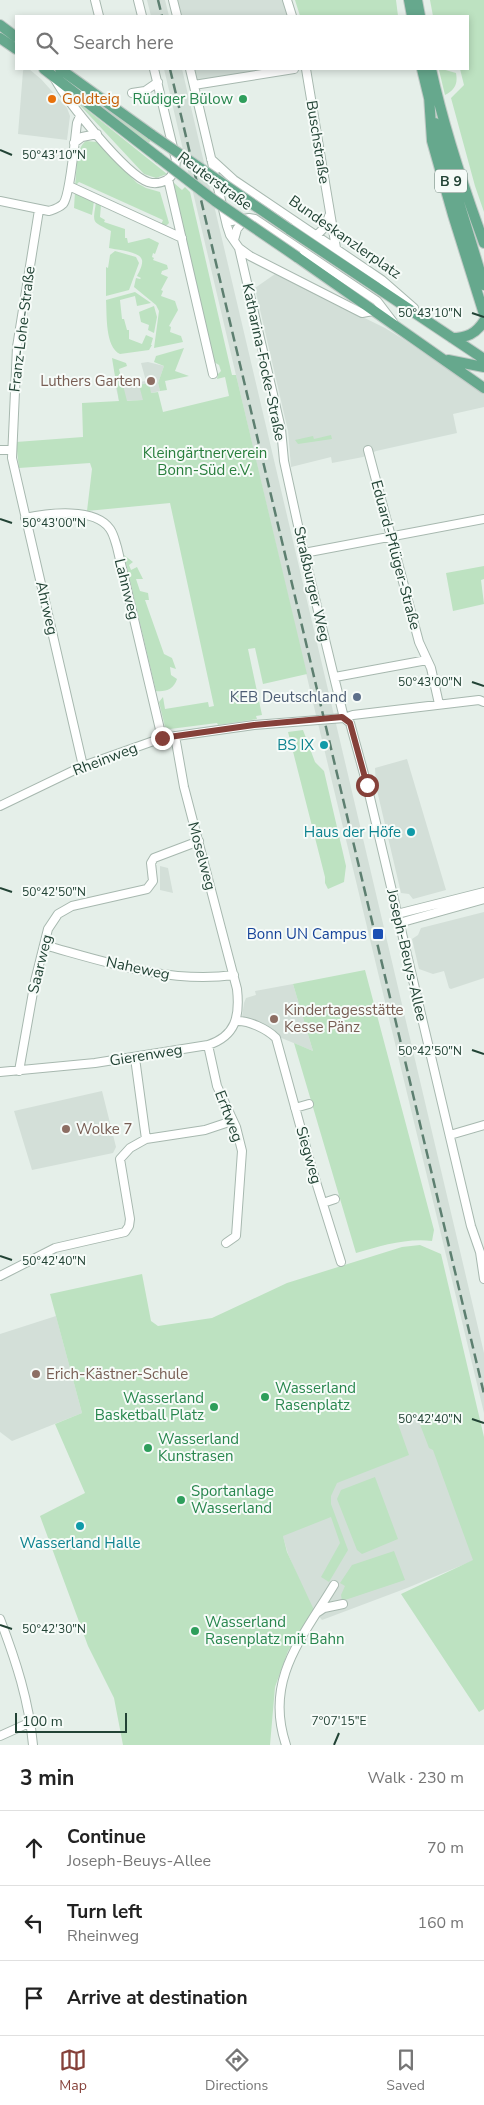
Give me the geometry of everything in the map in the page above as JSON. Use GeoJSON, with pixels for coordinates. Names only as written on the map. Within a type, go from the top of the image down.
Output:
{"type":"FeatureCollection","features":[{"type":"Feature","properties":{"kind":"main road"},"geometry":{"type":"LineString","coordinates":[[409,0],[412,15]]}},
{"type":"Feature","properties":{"kind":"main road"},"geometry":{"type":"LineString","coordinates":[[417,0],[420,15]]}},
{"type":"Feature","properties":{"kind":"main road"},"geometry":{"type":"LineString","coordinates":[[0,25],[14,35]]}},
{"type":"Feature","properties":{"kind":"main road"},"geometry":{"type":"LineString","coordinates":[[0,29],[14,35]]}},
{"type":"Feature","properties":{"kind":"main road"},"geometry":{"type":"LineString","coordinates":[[0,38],[15,48]]}},
{"type":"Feature","properties":{"kind":"main road","name":"Reuterstraße"},"geometry":{"type":"LineString","coordinates":[[58,70],[388,295]]}},
{"type":"Feature","properties":{"kind":"main road","name":"Reuterstraße"},"geometry":{"type":"LineString","coordinates":[[58,70],[159,158],[215,201],[373,311]]}},
{"type":"Feature","properties":{"kind":"main road","name":"B 9"},"geometry":{"type":"LineString","coordinates":[[422,70],[440,144],[484,285]]}},
{"type":"Feature","properties":{"kind":"main road","name":"B 9"},"geometry":{"type":"LineString","coordinates":[[431,70],[444,126],[464,191],[484,243]]}},
{"type":"Feature","properties":{"kind":"main road"},"geometry":{"type":"LineString","coordinates":[[428,96],[432,141],[484,314]]}},
{"type":"Feature","properties":{"kind":"main road","name":"Bundeskanzlerplatz"},"geometry":{"type":"LineString","coordinates":[[388,295],[484,359]]}},
{"type":"Feature","properties":{"kind":"main road"},"geometry":{"type":"LineString","coordinates":[[373,311],[484,388]]}},
{"type":"Feature","properties":{"kind":"main road"},"geometry":{"type":"LineString","coordinates":[[452,338],[464,337],[474,333],[484,322]]}},
{"type":"Feature","properties":{"kind":"main road"},"geometry":{"type":"LineString","coordinates":[[442,359],[484,367]]}},
{"type":"Feature","properties":{"kind":"main road"},"geometry":{"type":"LineString","coordinates":[[471,366],[484,374]]}},
{"type":"Feature","properties":{"kind":"street"},"geometry":{"type":"LineString","coordinates":[[95,0],[99,15]]}},
{"type":"Feature","properties":{"kind":"street"},"geometry":{"type":"LineString","coordinates":[[138,0],[142,15]]}},
{"type":"Feature","properties":{"kind":"street"},"geometry":{"type":"LineString","coordinates":[[173,0],[177,15]]}},
{"type":"Feature","properties":{"kind":"street"},"geometry":{"type":"LineString","coordinates":[[287,0],[292,15]]}},
{"type":"Feature","properties":{"kind":"street"},"geometry":{"type":"LineString","coordinates":[[58,70],[61,90],[80,116],[140,177],[154,183],[168,179],[176,168],[176,160],[154,70]]}},
{"type":"Feature","properties":{"kind":"street"},"geometry":{"type":"LineString","coordinates":[[190,70],[226,222],[239,248],[257,260],[362,313],[373,311]]}},
{"type":"Feature","properties":{"kind":"street"},"geometry":{"type":"LineString","coordinates":[[194,88],[289,70]]}},
{"type":"Feature","properties":{"kind":"street","name":"Buschstraße"},"geometry":{"type":"LineString","coordinates":[[306,70],[336,248]]}},
{"type":"Feature","properties":{"kind":"street"},"geometry":{"type":"LineString","coordinates":[[132,93],[145,91],[158,82]]}},
{"type":"Feature","properties":{"kind":"street"},"geometry":{"type":"LineString","coordinates":[[0,201],[39,210],[57,209],[63,204],[69,186],[74,143],[80,116]]}},
{"type":"Feature","properties":{"kind":"street"},"geometry":{"type":"LineString","coordinates":[[74,143],[82,137],[96,134]]}},
{"type":"Feature","properties":{"kind":"street","name":"Bundeskanzlerplatz"},"geometry":{"type":"LineString","coordinates":[[211,159],[234,180],[244,185],[391,287],[424,319]]}},
{"type":"Feature","properties":{"kind":"street"},"geometry":{"type":"LineString","coordinates":[[168,179],[213,374]]}},
{"type":"Feature","properties":{"kind":"street"},"geometry":{"type":"LineString","coordinates":[[217,185],[224,179],[234,180]]}},
{"type":"Feature","properties":{"kind":"street"},"geometry":{"type":"LineString","coordinates":[[69,186],[182,238]]}},
{"type":"Feature","properties":{"kind":"street","name":"Franz-Lohe-Straße"},"geometry":{"type":"LineString","coordinates":[[11,450],[17,347],[39,210]]}},
{"type":"Feature","properties":{"kind":"street"},"geometry":{"type":"LineString","coordinates":[[317,235],[326,226],[330,214]]}},
{"type":"Feature","properties":{"kind":"street"},"geometry":{"type":"LineString","coordinates":[[234,240],[237,229],[245,219]]}},
{"type":"Feature","properties":{"kind":"street"},"geometry":{"type":"LineString","coordinates":[[226,222],[255,219],[377,301],[398,328]]}},
{"type":"Feature","properties":{"kind":"street","name":"Katharina-Focke-Straße"},"geometry":{"type":"LineString","coordinates":[[239,248],[281,429],[282,451]]}},
{"type":"Feature","properties":{"kind":"street","name":"Katharina-Focke-Straße"},"geometry":{"type":"LineString","coordinates":[[245,273],[257,260]]}},
{"type":"Feature","properties":{"kind":"street"},"geometry":{"type":"LineString","coordinates":[[0,450],[11,450]]}},
{"type":"Feature","properties":{"kind":"street","name":"Ahrweg"},"geometry":{"type":"LineString","coordinates":[[11,450],[83,766]]}},
{"type":"Feature","properties":{"kind":"street","name":"Eduard-Pflüger-Straße"},"geometry":{"type":"LineString","coordinates":[[368,450],[419,642],[427,660],[439,704]]}},
{"type":"Feature","properties":{"kind":"street","name":"Straßburger Weg"},"geometry":{"type":"LineString","coordinates":[[282,451],[344,718]]}},
{"type":"Feature","properties":{"kind":"street","name":"Lahnweg"},"geometry":{"type":"LineString","coordinates":[[25,518],[58,514],[84,515],[102,521],[111,530],[120,557],[162,738]]}},
{"type":"Feature","properties":{"kind":"street"},"geometry":{"type":"LineString","coordinates":[[304,552],[484,519]]}},
{"type":"Feature","properties":{"kind":"street"},"geometry":{"type":"LineString","coordinates":[[335,677],[427,660]]}},
{"type":"Feature","properties":{"kind":"street","name":"Rheinweg"},"geometry":{"type":"LineString","coordinates":[[0,806],[83,766],[162,738],[254,725],[344,718],[353,715],[439,704],[479,700],[484,702]]}},
{"type":"Feature","properties":{"kind":"street","name":"Joseph-Beuys-Allee"},"geometry":{"type":"LineString","coordinates":[[344,718],[350,723],[365,776],[471,1226],[482,1251],[484,1280]]}},
{"type":"Feature","properties":{"kind":"street","name":"Moselweg"},"geometry":{"type":"LineString","coordinates":[[175,736],[184,786],[234,975]]}},
{"type":"Feature","properties":{"kind":"street","name":"Saarweg"},"geometry":{"type":"LineString","coordinates":[[19,1071],[30,1004],[51,922],[61,911],[72,906],[147,890],[153,881],[151,863],[154,858],[198,841]]}},
{"type":"Feature","properties":{"kind":"street"},"geometry":{"type":"LineString","coordinates":[[397,914],[484,892]]}},
{"type":"Feature","properties":{"kind":"street"},"geometry":{"type":"LineString","coordinates":[[399,922],[484,899]]}},
{"type":"Feature","properties":{"kind":"street","name":"Naheweg"},"geometry":{"type":"LineString","coordinates":[[44,945],[159,974],[190,976],[234,975]]}},
{"type":"Feature","properties":{"kind":"street"},"geometry":{"type":"LineString","coordinates":[[234,975],[238,998],[236,1021]]}},
{"type":"Feature","properties":{"kind":"street","name":"Siegweg"},"geometry":{"type":"LineString","coordinates":[[236,1021],[242,1020],[271,1032],[276,1038],[341,1262]]}},
{"type":"Feature","properties":{"kind":"street","name":"Gierenweg"},"geometry":{"type":"LineString","coordinates":[[0,1072],[135,1058],[208,1045],[228,1035],[236,1021]]}},
{"type":"Feature","properties":{"kind":"street","name":"Erftweg"},"geometry":{"type":"LineString","coordinates":[[208,1045],[217,1086],[236,1127],[242,1160],[236,1236],[226,1243]]}},
{"type":"Feature","properties":{"kind":"street"},"geometry":{"type":"LineString","coordinates":[[135,1058],[146,1139]]}},
{"type":"Feature","properties":{"kind":"street","name":"Siegweg"},"geometry":{"type":"LineString","coordinates":[[295,1108],[309,1104]]}},
{"type":"Feature","properties":{"kind":"street"},"geometry":{"type":"LineString","coordinates":[[0,1276],[55,1248],[125,1232],[129,1226],[130,1219],[120,1159],[134,1145],[146,1139],[205,1130],[232,1121]]}},
{"type":"Feature","properties":{"kind":"street"},"geometry":{"type":"LineString","coordinates":[[450,1135],[484,1125]]}},
{"type":"Feature","properties":{"kind":"street","name":"Siegweg"},"geometry":{"type":"LineString","coordinates":[[323,1203],[335,1199]]}},
{"type":"Feature","properties":{"kind":"street"},"geometry":{"type":"LineString","coordinates":[[286,1745],[279,1713],[279,1692],[286,1666],[334,1584]]}},
{"type":"Feature","properties":{"kind":"street"},"geometry":{"type":"LineString","coordinates":[[317,1613],[324,1608],[343,1604]]}},
{"type":"Feature","properties":{"kind":"street"},"geometry":{"type":"LineString","coordinates":[[0,1619],[21,1678],[31,1722],[33,1745]]}},
{"type":"Feature","properties":{"kind":"street"},"geometry":{"type":"LineString","coordinates":[[0,1736],[31,1722]]}},
{"type":"Feature","properties":{"kind":"shaded area"},"geometry":{"type":"Polygon","coordinates":[[[147,0],[165,0],[169,15],[151,15],[147,0]]]}},
{"type":"Feature","properties":{"kind":"shaded area"},"geometry":{"type":"Polygon","coordinates":[[[176,0],[290,0],[295,15],[181,15],[176,0]]]}},
{"type":"Feature","properties":{"kind":"shaded area"},"geometry":{"type":"Polygon","coordinates":[[[30,70],[41,79],[67,108],[70,116],[67,140],[18,134],[23,71],[30,70]]]}},
{"type":"Feature","properties":{"kind":"shaded area"},"geometry":{"type":"Polygon","coordinates":[[[164,70],[182,70],[484,1353],[484,1413],[315,711],[164,70]]]}},
{"type":"Feature","properties":{"kind":"shaded area"},"geometry":{"type":"Polygon","coordinates":[[[194,70],[264,70],[197,80],[194,70]]]}},
{"type":"Feature","properties":{"kind":"shaded area"},"geometry":{"type":"Polygon","coordinates":[[[275,274],[385,328],[403,339],[484,394],[484,407],[453,414],[457,433],[376,451],[363,457],[332,463],[331,457],[291,467],[288,431],[255,288],[275,274]]]}},
{"type":"Feature","properties":{"kind":"shaded area","name":"Luthers Garten"},"geometry":{"type":"Polygon","coordinates":[[[148,362],[164,366],[158,383],[160,391],[151,393],[151,400],[119,401],[115,383],[138,380],[139,382],[146,381],[141,363],[148,362]]]}},
{"type":"Feature","properties":{"kind":"shaded area"},"geometry":{"type":"Polygon","coordinates":[[[407,759],[446,890],[413,899],[409,894],[401,893],[376,786],[375,768],[407,759]]]}},
{"type":"Feature","properties":{"kind":"shaded area"},"geometry":{"type":"Polygon","coordinates":[[[160,866],[168,868],[173,893],[160,890],[160,866]]]}},
{"type":"Feature","properties":{"kind":"shaded area"},"geometry":{"type":"Polygon","coordinates":[[[484,912],[484,978],[451,989],[449,988],[444,971],[433,974],[419,969],[412,939],[418,935],[421,928],[484,912]]]}},
{"type":"Feature","properties":{"kind":"shaded area","name":"Kindertagesstätte Kesse Pänz"},"geometry":{"type":"Polygon","coordinates":[[[293,984],[313,1051],[279,1037],[278,1033],[242,1017],[246,998],[256,995],[255,991],[293,984]]]}},
{"type":"Feature","properties":{"kind":"shaded area","name":"Wolke 7"},"geometry":{"type":"Polygon","coordinates":[[[102,1091],[116,1147],[113,1153],[32,1170],[14,1111],[102,1091]]]}},
{"type":"Feature","properties":{"kind":"shaded area","name":"Erich-Kästner-Schule"},"geometry":{"type":"Polygon","coordinates":[[[56,1316],[82,1413],[12,1441],[0,1432],[0,1334],[56,1316]]]}},
{"type":"Feature","properties":{"kind":"shaded area"},"geometry":{"type":"Polygon","coordinates":[[[424,1368],[482,1557],[322,1620],[311,1607],[288,1554],[275,1509],[357,1386],[424,1368]]]}},
{"type":"Feature","properties":{"kind":"green space"},"geometry":{"type":"Polygon","coordinates":[[[295,0],[396,0],[398,15],[300,15],[295,0]]]}},
{"type":"Feature","properties":{"kind":"green space"},"geometry":{"type":"Polygon","coordinates":[[[430,0],[484,0],[484,212],[451,98],[464,85],[460,70],[469,70],[469,15],[433,15],[430,0]]]}},
{"type":"Feature","properties":{"kind":"green space"},"geometry":{"type":"Polygon","coordinates":[[[439,70],[456,73],[457,77],[455,86],[445,95],[439,70]]]}},
{"type":"Feature","properties":{"kind":"green space"},"geometry":{"type":"Polygon","coordinates":[[[67,78],[152,139],[148,144],[66,80],[67,78]]]}},
{"type":"Feature","properties":{"kind":"green space"},"geometry":{"type":"Polygon","coordinates":[[[76,101],[167,174],[156,178],[144,174],[76,101]]]}},
{"type":"Feature","properties":{"kind":"green space"},"geometry":{"type":"Polygon","coordinates":[[[86,141],[97,142],[137,183],[160,192],[169,223],[167,225],[161,225],[163,220],[79,182],[75,186],[78,155],[82,144],[86,141]]]}},
{"type":"Feature","properties":{"kind":"green space","name":"Kleingärtnerverein Bonn-Süd e.V."},"geometry":{"type":"Polygon","coordinates":[[[174,183],[182,190],[185,187],[190,192],[232,375],[236,375],[307,674],[263,684],[255,648],[248,649],[262,715],[256,716],[257,719],[218,725],[217,723],[170,729],[165,727],[159,702],[163,697],[165,709],[208,702],[209,707],[214,706],[170,503],[87,511],[92,469],[90,463],[19,468],[16,442],[83,437],[82,403],[119,401],[112,358],[126,363],[127,366],[119,369],[127,401],[143,400],[139,385],[149,383],[151,393],[158,392],[163,412],[229,396],[225,377],[217,379],[221,371],[219,365],[214,362],[172,185],[174,183]]]}},
{"type":"Feature","properties":{"kind":"green space"},"geometry":{"type":"Polygon","coordinates":[[[75,192],[94,201],[92,215],[74,208],[75,192]]]}},
{"type":"Feature","properties":{"kind":"green space"},"geometry":{"type":"Polygon","coordinates":[[[96,202],[101,205],[100,217],[105,220],[104,222],[125,229],[125,238],[127,238],[128,243],[149,238],[159,243],[155,254],[153,253],[153,260],[167,265],[168,269],[162,271],[161,274],[168,277],[161,290],[163,291],[161,296],[175,301],[178,310],[169,326],[171,327],[170,332],[181,336],[183,342],[154,348],[159,311],[156,305],[134,287],[136,278],[141,278],[137,276],[142,260],[133,253],[109,248],[111,231],[95,221],[96,202]]]}},
{"type":"Feature","properties":{"kind":"green space"},"geometry":{"type":"Polygon","coordinates":[[[115,251],[136,257],[139,263],[129,290],[106,296],[106,267],[108,268],[110,255],[115,251]]]}},
{"type":"Feature","properties":{"kind":"green space"},"geometry":{"type":"Polygon","coordinates":[[[135,292],[151,303],[137,306],[135,296],[120,300],[122,319],[124,319],[127,330],[129,330],[129,339],[142,344],[146,335],[153,338],[152,345],[149,350],[120,354],[115,350],[109,338],[106,300],[135,292]]]}},
{"type":"Feature","properties":{"kind":"green space"},"geometry":{"type":"Polygon","coordinates":[[[154,306],[157,317],[154,333],[148,330],[149,325],[141,322],[139,312],[154,306]]]}},
{"type":"Feature","properties":{"kind":"green space"},"geometry":{"type":"Polygon","coordinates":[[[184,348],[175,371],[189,376],[165,381],[167,390],[160,391],[158,383],[164,366],[154,362],[156,356],[184,348]]]}},
{"type":"Feature","properties":{"kind":"green space"},"geometry":{"type":"Polygon","coordinates":[[[331,435],[332,439],[298,444],[295,440],[313,436],[314,439],[331,435]]]}},
{"type":"Feature","properties":{"kind":"green space"},"geometry":{"type":"Polygon","coordinates":[[[124,555],[133,562],[129,565],[131,570],[137,567],[143,579],[136,579],[140,591],[148,593],[149,600],[145,600],[164,654],[172,658],[176,669],[170,667],[171,675],[177,679],[174,685],[163,691],[156,691],[124,555]]]}},
{"type":"Feature","properties":{"kind":"green space"},"geometry":{"type":"Polygon","coordinates":[[[484,566],[484,579],[481,580],[484,604],[453,611],[446,573],[484,566]]]}},
{"type":"Feature","properties":{"kind":"green space"},"geometry":{"type":"Polygon","coordinates":[[[303,730],[315,762],[324,771],[346,866],[344,882],[328,889],[288,732],[303,730]]]}},
{"type":"Feature","properties":{"kind":"green space"},"geometry":{"type":"Polygon","coordinates":[[[365,970],[434,1230],[432,1241],[422,1240],[384,1245],[356,1253],[294,1043],[313,1051],[293,984],[365,970]]]}},
{"type":"Feature","properties":{"kind":"green space","name":"Sportanlage Wasserland"},"geometry":{"type":"Polygon","coordinates":[[[420,1245],[441,1254],[484,1437],[484,1709],[479,1712],[401,1594],[473,1560],[433,1450],[429,1448],[416,1414],[397,1421],[409,1455],[337,1483],[331,1496],[331,1504],[348,1550],[329,1582],[321,1577],[340,1543],[331,1517],[283,1536],[287,1552],[314,1610],[288,1651],[275,1687],[270,1745],[123,1745],[114,1698],[88,1646],[40,1516],[85,1493],[55,1424],[82,1413],[50,1294],[142,1274],[151,1321],[158,1326],[212,1318],[287,1283],[402,1247],[420,1245]]]}},
{"type":"Feature","properties":{"kind":"green space"},"geometry":{"type":"Polygon","coordinates":[[[375,1477],[398,1539],[362,1554],[357,1550],[337,1499],[341,1490],[375,1477]]]}},
{"type":"Feature","properties":{"kind":"green space"},"geometry":{"type":"Polygon","coordinates":[[[394,1551],[405,1580],[342,1601],[341,1595],[345,1586],[340,1583],[352,1565],[394,1551]]]}},
{"type":"Feature","properties":{"kind":"railway"},"geometry":{"type":"LineString","coordinates":[[158,0],[162,15]]}},
{"type":"Feature","properties":{"kind":"railway"},"geometry":{"type":"LineString","coordinates":[[170,70],[484,1394]]}},
{"type":"Feature","properties":{"kind":"place","name":"Goldteig"},"geometry":{"type":"Point","coordinates":[52,99]}},
{"type":"Feature","properties":{"kind":"place","name":"Rüdiger Bülow"},"geometry":{"type":"Point","coordinates":[243,99]}},
{"type":"Feature","properties":{"kind":"place","name":"Luthers Garten"},"geometry":{"type":"Point","coordinates":[151,381]}},
{"type":"Feature","properties":{"kind":"place","name":"KEB Deutschland"},"geometry":{"type":"Point","coordinates":[357,697]}},
{"type":"Feature","properties":{"kind":"place","name":"BS IX"},"geometry":{"type":"Point","coordinates":[324,745]}},
{"type":"Feature","properties":{"kind":"place","name":"Haus der Höfe"},"geometry":{"type":"Point","coordinates":[411,832]}},
{"type":"Feature","properties":{"kind":"place","name":"Bonn UN Campus"},"geometry":{"type":"Point","coordinates":[378,934]}},
{"type":"Feature","properties":{"kind":"place","name":"Kindertagesstätte Kesse Pänz"},"geometry":{"type":"Point","coordinates":[274,1019]}},
{"type":"Feature","properties":{"kind":"place","name":"Wolke 7"},"geometry":{"type":"Point","coordinates":[66,1129]}},
{"type":"Feature","properties":{"kind":"place","name":"Erich-Kästner-Schule"},"geometry":{"type":"Point","coordinates":[36,1374]}},
{"type":"Feature","properties":{"kind":"place","name":"Wasserland Rasenplatz"},"geometry":{"type":"Point","coordinates":[265,1397]}},
{"type":"Feature","properties":{"kind":"place","name":"Wasserland Basketball Platz"},"geometry":{"type":"Point","coordinates":[214,1407]}},
{"type":"Feature","properties":{"kind":"place","name":"Wasserland Kunstrasen"},"geometry":{"type":"Point","coordinates":[148,1448]}},
{"type":"Feature","properties":{"kind":"place","name":"Sportanlage Wasserland"},"geometry":{"type":"Point","coordinates":[181,1500]}},
{"type":"Feature","properties":{"kind":"place","name":"Wasserland Halle"},"geometry":{"type":"Point","coordinates":[80,1526]}},
{"type":"Feature","properties":{"kind":"place","name":"Wasserland Rasenplatz mit Bahn"},"geometry":{"type":"Point","coordinates":[195,1631]}},
{"type":"Feature","properties":{"kind":"route"},"geometry":{"type":"LineString","coordinates":[[162,738],[254,725],[342,717],[350,723],[367,785]]}}]}
